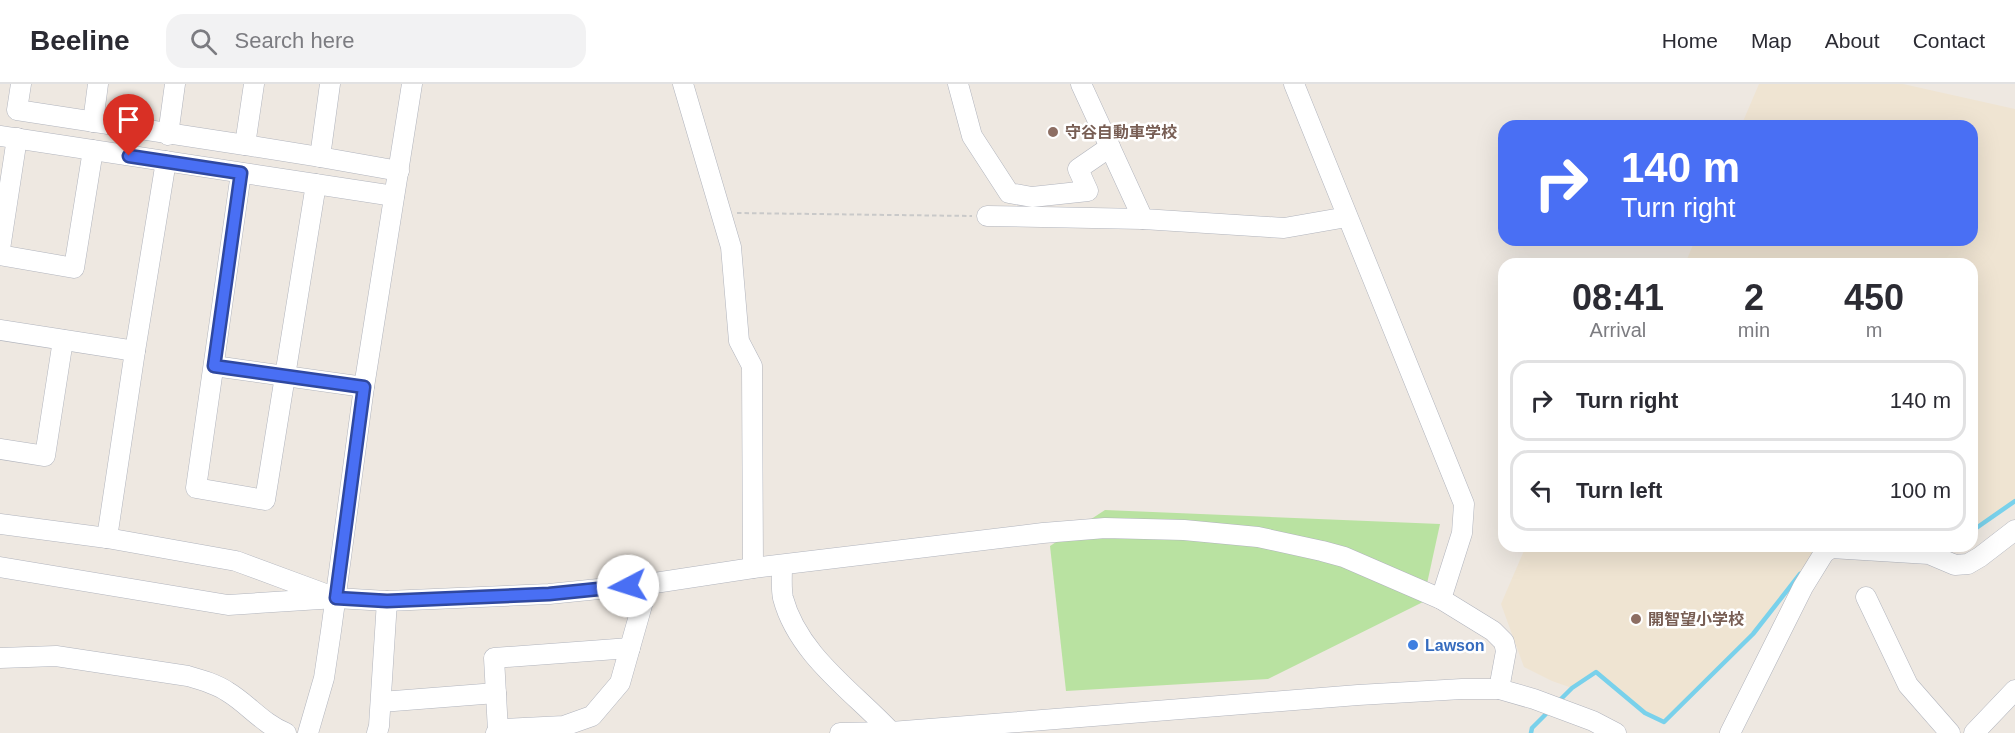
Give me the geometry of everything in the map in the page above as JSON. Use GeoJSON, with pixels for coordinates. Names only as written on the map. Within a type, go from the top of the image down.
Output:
{"type":"FeatureCollection","features":[{"type":"Feature","properties":{"kind":"street"},"geometry":{"type":"LineString","coordinates":[[21,84],[8,109],[399,171]]}},
{"type":"Feature","properties":{"kind":"street"},"geometry":{"type":"LineString","coordinates":[[93,122],[98,84]]}},
{"type":"Feature","properties":{"kind":"street"},"geometry":{"type":"LineString","coordinates":[[168,135],[175,84]]}},
{"type":"Feature","properties":{"kind":"street"},"geometry":{"type":"LineString","coordinates":[[245,145],[254,84]]}},
{"type":"Feature","properties":{"kind":"street"},"geometry":{"type":"LineString","coordinates":[[320,157],[330,84]]}},
{"type":"Feature","properties":{"kind":"street"},"geometry":{"type":"LineString","coordinates":[[308,733],[324,678],[364,387],[412,84]]}},
{"type":"Feature","properties":{"kind":"street"},"geometry":{"type":"LineString","coordinates":[[683,84],[732,247],[739,341],[752,366],[753,568]]}},
{"type":"Feature","properties":{"kind":"street"},"geometry":{"type":"LineString","coordinates":[[958,84],[972,136],[1009,193],[1032,197],[1088,191],[1078,169],[1110,147]]}},
{"type":"Feature","properties":{"kind":"street"},"geometry":{"type":"LineString","coordinates":[[1081,84],[1143,219]]}},
{"type":"Feature","properties":{"kind":"street"},"geometry":{"type":"LineString","coordinates":[[1294,84],[1464,504],[1462,533],[1442,599]]}},
{"type":"Feature","properties":{"kind":"street"},"geometry":{"type":"LineString","coordinates":[[0,249],[8,137],[394,196]]}},
{"type":"Feature","properties":{"kind":"street"},"geometry":{"type":"LineString","coordinates":[[0,255],[74,268],[93,150]]}},
{"type":"Feature","properties":{"kind":"street"},"geometry":{"type":"LineString","coordinates":[[107,538],[166,161]]}},
{"type":"Feature","properties":{"kind":"street"},"geometry":{"type":"LineString","coordinates":[[241,173],[196,488],[265,500],[316,184]]}},
{"type":"Feature","properties":{"kind":"street"},"geometry":{"type":"LineString","coordinates":[[987,216],[1143,219],[1284,228],[1347,217]]}},
{"type":"Feature","properties":{"kind":"street"},"geometry":{"type":"LineString","coordinates":[[0,330],[135,351]]}},
{"type":"Feature","properties":{"kind":"street"},"geometry":{"type":"LineString","coordinates":[[0,449],[45,456],[63,340]]}},
{"type":"Feature","properties":{"kind":"street"},"geometry":{"type":"LineString","coordinates":[[214,366],[364,387]]}},
{"type":"Feature","properties":{"kind":"street"},"geometry":{"type":"LineString","coordinates":[[0,524],[107,538],[236,561],[336,598]]}},
{"type":"Feature","properties":{"kind":"street"},"geometry":{"type":"LineString","coordinates":[[0,567],[228,605],[336,598],[387,601],[549,594],[648,584],[753,568],[1043,533],[1105,528],[1154,528],[1258,537],[1322,551],[1344,557],[1442,599],[1493,631],[1504,642],[1506,651],[1499,689]]}},
{"type":"Feature","properties":{"kind":"street"},"geometry":{"type":"LineString","coordinates":[[1896,552],[1929,554],[1955,565],[1968,564],[2015,530]]}},
{"type":"Feature","properties":{"kind":"street"},"geometry":{"type":"LineString","coordinates":[[1730,733],[1803,587],[1825,552]]}},
{"type":"Feature","properties":{"kind":"street"},"geometry":{"type":"LineString","coordinates":[[782,566],[783,597],[799,635],[817,657],[892,733]]}},
{"type":"Feature","properties":{"kind":"street"},"geometry":{"type":"LineString","coordinates":[[630,648],[494,658],[497,732],[564,726],[592,716],[620,684],[648,584]]}},
{"type":"Feature","properties":{"kind":"street"},"geometry":{"type":"LineString","coordinates":[[1866,597],[1908,685],[1950,733]]}},
{"type":"Feature","properties":{"kind":"street"},"geometry":{"type":"LineString","coordinates":[[377,733],[380,726],[387,601]]}},
{"type":"Feature","properties":{"kind":"street"},"geometry":{"type":"LineString","coordinates":[[0,658],[56,656],[188,675],[229,692],[266,722],[286,733]]}},
{"type":"Feature","properties":{"kind":"street"},"geometry":{"type":"LineString","coordinates":[[840,733],[892,733],[1358,695],[1462,689],[1499,689],[1565,710],[1616,733]]}},
{"type":"Feature","properties":{"kind":"street"},"geometry":{"type":"LineString","coordinates":[[1974,733],[2015,690]]}},
{"type":"Feature","properties":{"kind":"street"},"geometry":{"type":"LineString","coordinates":[[381,702],[496,693]]}},
{"type":"Feature","properties":{"kind":"path"},"geometry":{"type":"LineString","coordinates":[[722,213],[987,216]]}},
{"type":"Feature","properties":{"kind":"shaded area"},"geometry":{"type":"Polygon","coordinates":[[[1759,84],[1903,84],[2015,109],[2015,501],[1978,527],[1978,258],[1688,258],[1692,246],[1978,246],[1978,120],[1744,120],[1759,84]]]}},
{"type":"Feature","properties":{"kind":"shaded area","name":"開智望小学校"},"geometry":{"type":"Polygon","coordinates":[[[1523,552],[1817,552],[1752,636],[1664,719],[1645,713],[1596,672],[1572,688],[1524,667],[1501,604],[1523,552]]]}},
{"type":"Feature","properties":{"kind":"green space"},"geometry":{"type":"Polygon","coordinates":[[[1105,510],[1440,524],[1423,602],[1268,679],[1066,691],[1050,546],[1105,510]]]}},
{"type":"Feature","properties":{"kind":"waterway"},"geometry":{"type":"LineString","coordinates":[[1978,527],[2015,501]]}},
{"type":"Feature","properties":{"kind":"waterway"},"geometry":{"type":"LineString","coordinates":[[1557,703],[1572,688],[1596,672],[1645,713],[1664,722],[1753,634],[1800,574]]}},
{"type":"Feature","properties":{"kind":"waterway"},"geometry":{"type":"LineString","coordinates":[[1531,733],[1532,728],[1549,711]]}},
{"type":"Feature","properties":{"kind":"place","name":"守谷自動車学校"},"geometry":{"type":"Point","coordinates":[1053,132]}},
{"type":"Feature","properties":{"kind":"place","name":"開智望小学校"},"geometry":{"type":"Point","coordinates":[1636,619]}},
{"type":"Feature","properties":{"kind":"place","name":"Lawson"},"geometry":{"type":"Point","coordinates":[1413,645]}},
{"type":"Feature","properties":{"kind":"route"},"geometry":{"type":"LineString","coordinates":[[129,156],[241,173],[214,366],[364,387],[336,598],[387,601],[549,594],[628,586]]}}]}
